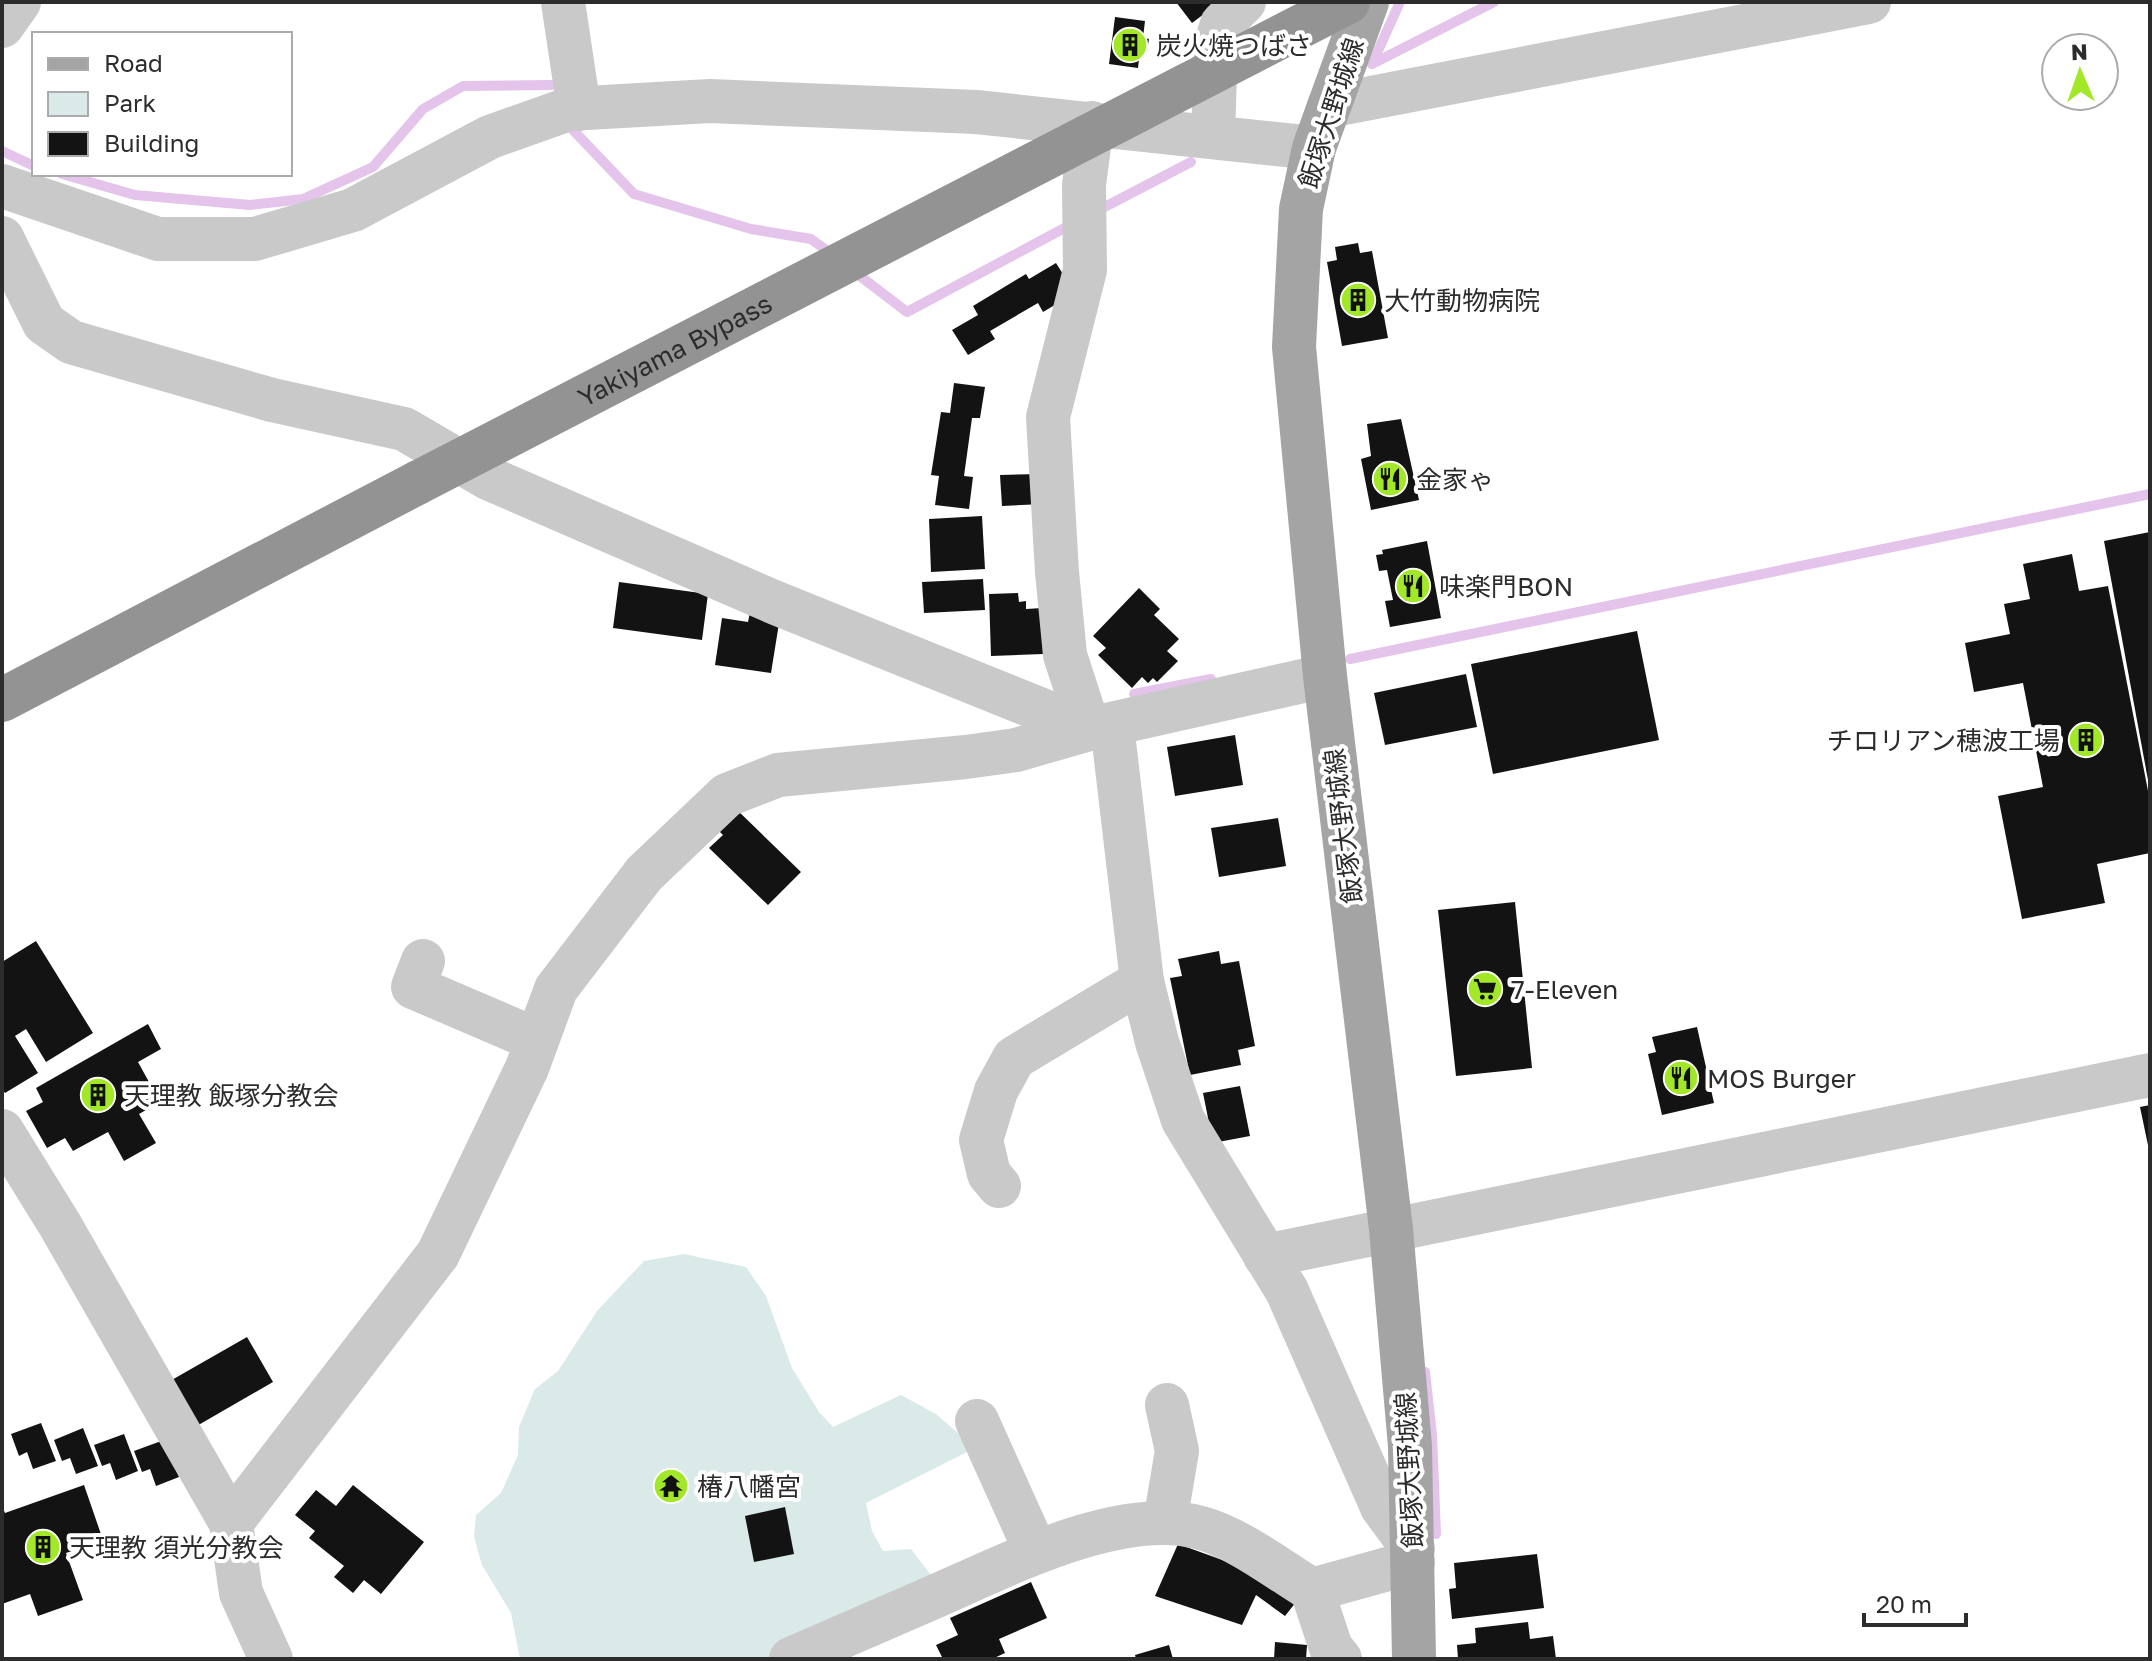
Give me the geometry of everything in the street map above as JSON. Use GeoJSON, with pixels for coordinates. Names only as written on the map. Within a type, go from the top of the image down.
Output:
{"type":"FeatureCollection","features":[{"type":"Feature","properties":{"kind":"highway","name":"Yakiyama Bypass"},"geometry":{"type":"LineString","coordinates":[[2,700],[1348,2]]}},
{"type":"Feature","properties":{"kind":"main road","name":"飯塚大野城線"},"geometry":{"type":"LineString","coordinates":[[1367,2],[1314,148],[1301,209],[1294,347],[1325,676],[1391,1229],[1410,1446],[1414,1659]]}},
{"type":"Feature","properties":{"kind":"street"},"geometry":{"type":"LineString","coordinates":[[2,26],[19,2]]}},
{"type":"Feature","properties":{"kind":"street"},"geometry":{"type":"LineString","coordinates":[[563,2],[579,109]]}},
{"type":"Feature","properties":{"kind":"street"},"geometry":{"type":"LineString","coordinates":[[1213,136],[1216,43],[1222,24],[1244,2]]}},
{"type":"Feature","properties":{"kind":"street"},"geometry":{"type":"LineString","coordinates":[[1329,106],[1762,12],[1869,2]]}},
{"type":"Feature","properties":{"kind":"street"},"geometry":{"type":"LineString","coordinates":[[2,186],[158,239],[255,239],[353,210],[490,137],[569,109],[710,101],[976,112],[1314,148]]}},
{"type":"Feature","properties":{"kind":"street"},"geometry":{"type":"LineString","coordinates":[[1092,123],[1084,185],[1085,270],[1048,417],[1065,655],[1100,727],[1142,981],[1157,1042],[1183,1120],[1287,1291],[1382,1507],[1413,1555],[1312,1590]]}},
{"type":"Feature","properties":{"kind":"street"},"geometry":{"type":"LineString","coordinates":[[2,238],[44,323],[71,342],[272,400],[404,429],[503,485],[776,603],[1100,727]]}},
{"type":"Feature","properties":{"kind":"street"},"geometry":{"type":"LineString","coordinates":[[231,1523],[438,1254],[527,1068],[556,989],[644,874],[727,795],[778,775],[1016,750],[1100,727],[1325,676]]}},
{"type":"Feature","properties":{"kind":"street"},"geometry":{"type":"LineString","coordinates":[[423,961],[413,987],[537,1040]]}},
{"type":"Feature","properties":{"kind":"street"},"geometry":{"type":"LineString","coordinates":[[999,1186],[989,1174],[981,1140],[996,1091],[1014,1058],[1142,981]]}},
{"type":"Feature","properties":{"kind":"street"},"geometry":{"type":"LineString","coordinates":[[1265,1256],[2150,1075]]}},
{"type":"Feature","properties":{"kind":"street"},"geometry":{"type":"LineString","coordinates":[[2,1131],[60,1225],[231,1523],[241,1593],[271,1659]]}},
{"type":"Feature","properties":{"kind":"street"},"geometry":{"type":"LineString","coordinates":[[1165,1522],[1177,1451],[1167,1405]]}},
{"type":"Feature","properties":{"kind":"street"},"geometry":{"type":"LineString","coordinates":[[977,1421],[1036,1552]]}},
{"type":"Feature","properties":{"kind":"street"},"geometry":{"type":"LineString","coordinates":[[791,1659],[1036,1552],[1095,1534],[1165,1522],[1202,1528],[1234,1543],[1312,1590],[1331,1648],[1340,1659]]}},
{"type":"Feature","properties":{"kind":"green space"},"geometry":{"type":"Polygon","coordinates":[[[684,1254],[746,1267],[766,1296],[792,1368],[819,1412],[833,1427],[901,1395],[936,1414],[965,1439],[967,1452],[866,1503],[872,1531],[883,1551],[911,1549],[934,1579],[776,1659],[520,1659],[511,1613],[482,1565],[474,1537],[476,1515],[501,1493],[518,1455],[519,1427],[535,1389],[558,1371],[597,1311],[644,1261],[684,1254]]]}},
{"type":"Feature","properties":{"kind":"building"},"geometry":{"type":"Polygon","coordinates":[[[1176,2],[1220,2],[1192,23],[1176,2]]]}},
{"type":"Feature","properties":{"kind":"building","name":"炭火焼つばさ"},"geometry":{"type":"Polygon","coordinates":[[[1115,17],[1145,21],[1143,38],[1149,39],[1147,51],[1140,51],[1138,68],[1109,64],[1115,17]]]}},
{"type":"Feature","properties":{"kind":"building","name":"大竹動物病院"},"geometry":{"type":"Polygon","coordinates":[[[1358,243],[1360,253],[1372,251],[1388,338],[1342,346],[1327,262],[1337,260],[1335,247],[1358,243]]]}},
{"type":"Feature","properties":{"kind":"building"},"geometry":{"type":"Polygon","coordinates":[[[1056,263],[1075,293],[1043,312],[1038,303],[990,331],[995,339],[968,355],[952,330],[978,315],[973,306],[1026,274],[1029,279],[1056,263]]]}},
{"type":"Feature","properties":{"kind":"building"},"geometry":{"type":"Polygon","coordinates":[[[954,383],[985,387],[980,418],[972,418],[964,476],[973,477],[969,509],[935,505],[939,476],[931,475],[941,412],[950,413],[954,383]]]}},
{"type":"Feature","properties":{"kind":"building","name":"金家ゃ"},"geometry":{"type":"Polygon","coordinates":[[[1401,419],[1419,500],[1371,510],[1361,459],[1371,456],[1367,424],[1401,419]]]}},
{"type":"Feature","properties":{"kind":"building"},"geometry":{"type":"Polygon","coordinates":[[[1041,474],[1043,504],[1002,506],[1000,475],[1041,474]]]}},
{"type":"Feature","properties":{"kind":"building"},"geometry":{"type":"Polygon","coordinates":[[[982,516],[985,569],[931,572],[929,519],[982,516]]]}},
{"type":"Feature","properties":{"kind":"building"},"geometry":{"type":"Polygon","coordinates":[[[2150,532],[2150,780],[2148,780],[2104,541],[2150,532]]]}},
{"type":"Feature","properties":{"kind":"building","name":"味楽門BON"},"geometry":{"type":"Polygon","coordinates":[[[1427,541],[1441,618],[1390,627],[1385,601],[1393,600],[1387,570],[1379,571],[1376,555],[1383,554],[1382,550],[1427,541]]]}},
{"type":"Feature","properties":{"kind":"building","name":"チロリアン穂波工場"},"geometry":{"type":"Polygon","coordinates":[[[2072,554],[2079,591],[2108,586],[2150,801],[2150,853],[2097,864],[2105,903],[2022,919],[1998,796],[2043,787],[2023,683],[1974,692],[1965,643],[2010,634],[2004,604],[2030,599],[2023,564],[2072,554]]]}},
{"type":"Feature","properties":{"kind":"building"},"geometry":{"type":"Polygon","coordinates":[[[983,579],[985,610],[924,613],[922,582],[983,579]]]}},
{"type":"Feature","properties":{"kind":"building"},"geometry":{"type":"Polygon","coordinates":[[[619,582],[708,594],[702,640],[613,628],[619,582]]]}},
{"type":"Feature","properties":{"kind":"building"},"geometry":{"type":"Polygon","coordinates":[[[1139,588],[1160,609],[1154,615],[1179,639],[1167,651],[1178,661],[1157,682],[1153,678],[1148,683],[1142,677],[1132,688],[1098,655],[1106,648],[1093,636],[1139,588]]]}},
{"type":"Feature","properties":{"kind":"building"},"geometry":{"type":"Polygon","coordinates":[[[1018,593],[1019,602],[1026,601],[1026,609],[1042,608],[1043,654],[991,656],[989,594],[1018,593]]]}},
{"type":"Feature","properties":{"kind":"building"},"geometry":{"type":"Polygon","coordinates":[[[750,612],[780,617],[771,673],[715,665],[722,618],[748,622],[750,612]]]}},
{"type":"Feature","properties":{"kind":"building"},"geometry":{"type":"Polygon","coordinates":[[[1637,631],[1659,740],[1493,774],[1471,664],[1637,631]]]}},
{"type":"Feature","properties":{"kind":"building"},"geometry":{"type":"Polygon","coordinates":[[[1466,674],[1477,727],[1385,745],[1374,693],[1466,674]]]}},
{"type":"Feature","properties":{"kind":"building"},"geometry":{"type":"Polygon","coordinates":[[[1235,735],[1243,785],[1175,796],[1167,747],[1235,735]]]}},
{"type":"Feature","properties":{"kind":"building"},"geometry":{"type":"Polygon","coordinates":[[[734,807],[801,872],[768,905],[709,848],[723,835],[715,827],[734,807]]]}},
{"type":"Feature","properties":{"kind":"building"},"geometry":{"type":"Polygon","coordinates":[[[1278,818],[1286,866],[1219,877],[1211,828],[1278,818]]]}},
{"type":"Feature","properties":{"kind":"building","name":"7-Eleven"},"geometry":{"type":"Polygon","coordinates":[[[1515,902],[1532,1068],[1456,1076],[1438,910],[1515,902]]]}},
{"type":"Feature","properties":{"kind":"building"},"geometry":{"type":"Polygon","coordinates":[[[36,941],[93,1033],[46,1062],[26,1029],[15,1036],[38,1073],[5,1093],[2,1089],[2,962],[36,941]]]}},
{"type":"Feature","properties":{"kind":"building"},"geometry":{"type":"Polygon","coordinates":[[[1219,951],[1221,964],[1239,961],[1255,1046],[1238,1050],[1241,1065],[1190,1075],[1170,978],[1182,976],[1178,959],[1219,951]]]}},
{"type":"Feature","properties":{"kind":"building","name":"天理教 飯塚分教会"},"geometry":{"type":"Polygon","coordinates":[[[148,1024],[161,1049],[138,1062],[160,1102],[139,1114],[156,1143],[124,1161],[108,1132],[73,1151],[65,1138],[47,1148],[26,1111],[43,1102],[36,1088],[148,1024]]]}},
{"type":"Feature","properties":{"kind":"building","name":"MOS Burger"},"geometry":{"type":"Polygon","coordinates":[[[1697,1027],[1714,1103],[1662,1115],[1648,1054],[1656,1052],[1652,1037],[1697,1027]]]}},
{"type":"Feature","properties":{"kind":"building"},"geometry":{"type":"Polygon","coordinates":[[[1240,1086],[1250,1136],[1213,1143],[1203,1093],[1240,1086]]]}},
{"type":"Feature","properties":{"kind":"building"},"geometry":{"type":"Polygon","coordinates":[[[2150,1105],[2150,1150],[2149,1150],[2140,1107],[2150,1105]]]}},
{"type":"Feature","properties":{"kind":"building"},"geometry":{"type":"Polygon","coordinates":[[[247,1337],[273,1382],[195,1427],[170,1381],[247,1337]]]}},
{"type":"Feature","properties":{"kind":"building"},"geometry":{"type":"Polygon","coordinates":[[[41,1423],[56,1461],[33,1469],[27,1452],[19,1456],[11,1434],[41,1423]]]}},
{"type":"Feature","properties":{"kind":"building"},"geometry":{"type":"Polygon","coordinates":[[[83,1428],[98,1466],[76,1474],[70,1458],[62,1461],[54,1440],[83,1428]]]}},
{"type":"Feature","properties":{"kind":"building"},"geometry":{"type":"Polygon","coordinates":[[[124,1434],[138,1471],[116,1480],[110,1463],[102,1466],[94,1445],[124,1434]]]}},
{"type":"Feature","properties":{"kind":"building"},"geometry":{"type":"Polygon","coordinates":[[[164,1440],[179,1477],[156,1486],[150,1469],[142,1472],[134,1451],[164,1440]]]}},
{"type":"Feature","properties":{"kind":"building","name":"天理教 須光分教会"},"geometry":{"type":"Polygon","coordinates":[[[84,1485],[103,1540],[66,1553],[83,1600],[38,1616],[30,1594],[2,1604],[2,1506],[5,1513],[84,1485]]]}},
{"type":"Feature","properties":{"kind":"building"},"geometry":{"type":"Polygon","coordinates":[[[353,1485],[424,1542],[381,1594],[364,1580],[353,1593],[334,1577],[344,1566],[309,1538],[315,1531],[295,1515],[316,1490],[336,1506],[353,1485]]]}},
{"type":"Feature","properties":{"kind":"building"},"geometry":{"type":"Polygon","coordinates":[[[785,1507],[794,1554],[754,1562],[745,1516],[785,1507]]]}},
{"type":"Feature","properties":{"kind":"building"},"geometry":{"type":"Polygon","coordinates":[[[1178,1544],[1264,1575],[1300,1597],[1285,1616],[1256,1595],[1242,1625],[1155,1596],[1178,1544]]]}},
{"type":"Feature","properties":{"kind":"building"},"geometry":{"type":"Polygon","coordinates":[[[1537,1554],[1544,1608],[1452,1619],[1449,1589],[1456,1588],[1454,1563],[1537,1554]]]}},
{"type":"Feature","properties":{"kind":"building"},"geometry":{"type":"Polygon","coordinates":[[[1031,1582],[1047,1618],[999,1639],[1005,1653],[992,1659],[943,1659],[936,1645],[958,1635],[950,1618],[1031,1582]]]}},
{"type":"Feature","properties":{"kind":"building"},"geometry":{"type":"Polygon","coordinates":[[[1528,1622],[1530,1639],[1553,1636],[1556,1659],[1458,1659],[1457,1645],[1476,1643],[1475,1628],[1528,1622]]]}},
{"type":"Feature","properties":{"kind":"building"},"geometry":{"type":"Polygon","coordinates":[[[1275,1642],[1307,1645],[1306,1659],[1274,1659],[1275,1642]]]}},
{"type":"Feature","properties":{"kind":"building"},"geometry":{"type":"Polygon","coordinates":[[[1169,1645],[1173,1659],[1136,1659],[1135,1655],[1169,1645]]]}},
{"type":"Feature","properties":{"kind":"waterway"},"geometry":{"type":"LineString","coordinates":[[1372,64],[1400,2]]}},
{"type":"Feature","properties":{"kind":"waterway"},"geometry":{"type":"LineString","coordinates":[[1372,64],[1494,2]]}},
{"type":"Feature","properties":{"kind":"waterway"},"geometry":{"type":"LineString","coordinates":[[69,176],[135,195],[250,205],[303,199],[373,167],[423,109],[463,86],[552,85]]}},
{"type":"Feature","properties":{"kind":"waterway"},"geometry":{"type":"LineString","coordinates":[[573,130],[634,194],[751,229],[811,239],[833,255]]}},
{"type":"Feature","properties":{"kind":"waterway"},"geometry":{"type":"LineString","coordinates":[[2,151],[32,165]]}},
{"type":"Feature","properties":{"kind":"waterway"},"geometry":{"type":"LineString","coordinates":[[1097,211],[1191,162]]}},
{"type":"Feature","properties":{"kind":"waterway"},"geometry":{"type":"LineString","coordinates":[[852,270],[907,312],[1072,224]]}},
{"type":"Feature","properties":{"kind":"waterway"},"geometry":{"type":"LineString","coordinates":[[1350,659],[2150,494]]}},
{"type":"Feature","properties":{"kind":"waterway"},"geometry":{"type":"LineString","coordinates":[[1134,694],[1211,679]]}},
{"type":"Feature","properties":{"kind":"waterway"},"geometry":{"type":"LineString","coordinates":[[1425,1372],[1432,1435],[1436,1534]]}},
{"type":"Feature","properties":{"kind":"place","name":"炭火焼つばさ"},"geometry":{"type":"Point","coordinates":[1130,45]}},
{"type":"Feature","properties":{"kind":"place","name":"大竹動物病院"},"geometry":{"type":"Point","coordinates":[1358,300]}},
{"type":"Feature","properties":{"kind":"place","name":"金家ゃ"},"geometry":{"type":"Point","coordinates":[1390,479]}},
{"type":"Feature","properties":{"kind":"place","name":"味楽門BON"},"geometry":{"type":"Point","coordinates":[1413,586]}},
{"type":"Feature","properties":{"kind":"place","name":"チロリアン穂波工場"},"geometry":{"type":"Point","coordinates":[2086,740]}},
{"type":"Feature","properties":{"kind":"place","name":"7-Eleven"},"geometry":{"type":"Point","coordinates":[1485,989]}},
{"type":"Feature","properties":{"kind":"place","name":"MOS Burger"},"geometry":{"type":"Point","coordinates":[1681,1078]}},
{"type":"Feature","properties":{"kind":"place","name":"天理教 飯塚分教会"},"geometry":{"type":"Point","coordinates":[98,1095]}},
{"type":"Feature","properties":{"kind":"place","name":"椿八幡宮"},"geometry":{"type":"Point","coordinates":[671,1486]}},
{"type":"Feature","properties":{"kind":"place","name":"天理教 須光分教会"},"geometry":{"type":"Point","coordinates":[43,1547]}}]}
